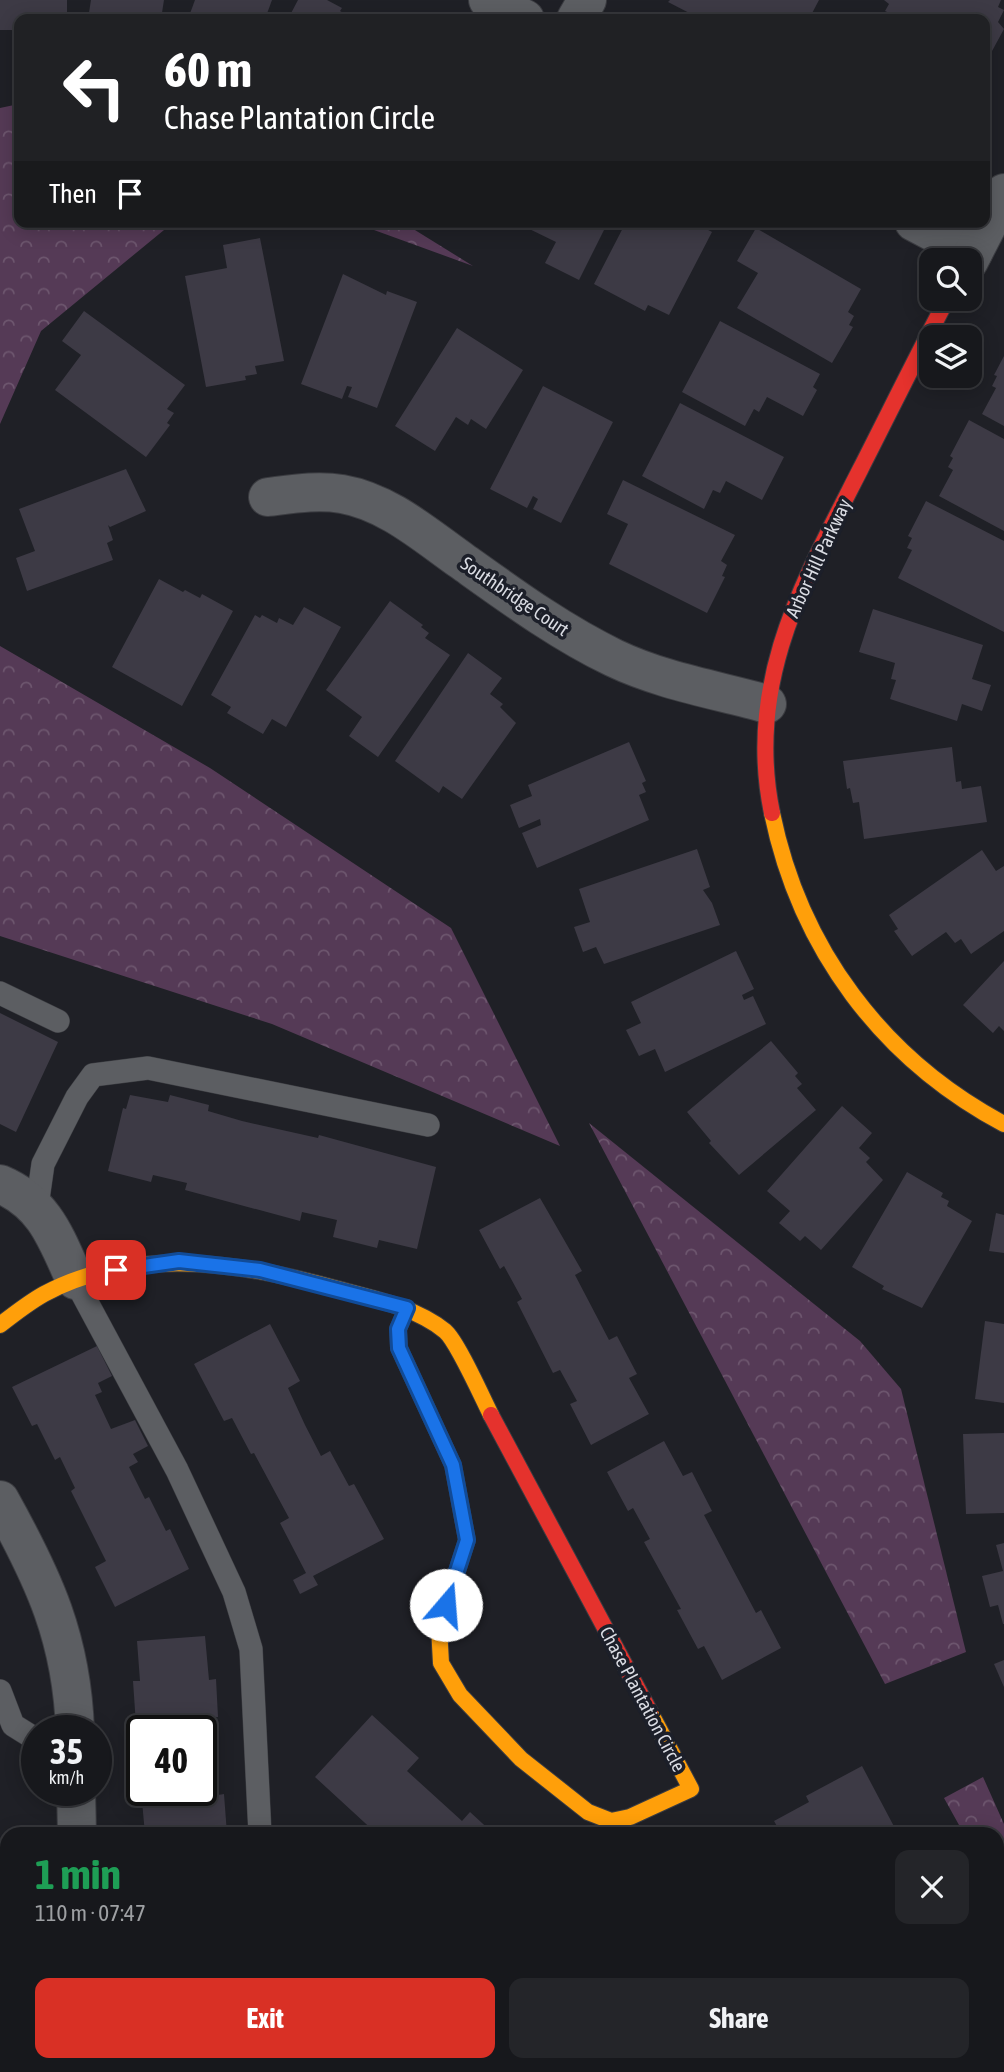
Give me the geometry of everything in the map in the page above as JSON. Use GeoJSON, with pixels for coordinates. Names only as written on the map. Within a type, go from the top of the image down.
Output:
{"type":"FeatureCollection","features":[{"type":"Feature","properties":{"kind":"street"},"geometry":{"type":"LineString","coordinates":[[488,0],[515,14]]}},
{"type":"Feature","properties":{"kind":"street"},"geometry":{"type":"LineString","coordinates":[[990,220],[1004,193]]}},
{"type":"Feature","properties":{"kind":"street"},"geometry":{"type":"LineString","coordinates":[[924,228],[956,248]]}},
{"type":"Feature","properties":{"kind":"street"},"geometry":{"type":"LineString","coordinates":[[976,248],[986,228]]}},
{"type":"Feature","properties":{"kind":"street","name":"Arbor Hill Parkway"},"geometry":{"type":"LineString","coordinates":[[941,311],[798,595],[767,704],[767,755],[778,842],[793,892],[843,987],[903,1055],[939,1086],[1004,1124]]}},
{"type":"Feature","properties":{"kind":"street","name":"Southbridge Court"},"geometry":{"type":"LineString","coordinates":[[268,497],[314,491],[344,495],[374,505],[400,516],[532,611],[615,659],[657,674],[767,704]]}},
{"type":"Feature","properties":{"kind":"street"},"geometry":{"type":"LineString","coordinates":[[0,1184],[37,1206],[52,1230],[75,1280]]}},
{"type":"Feature","properties":{"kind":"street","name":"Chase Plantation Circle"},"geometry":{"type":"LineString","coordinates":[[0,1325],[46,1293],[75,1280],[179,1261],[260,1270],[407,1308],[447,1332],[691,1789],[630,1817],[611,1821],[588,1812],[521,1759],[460,1695],[441,1662],[439,1627],[467,1540],[453,1465],[399,1348],[398,1329],[407,1308]]}},
{"type":"Feature","properties":{"kind":"street"},"geometry":{"type":"LineString","coordinates":[[0,1500],[33,1560],[58,1619],[74,1691],[75,1715]]}},
{"type":"Feature","properties":{"kind":"street"},"geometry":{"type":"LineString","coordinates":[[76,1806],[77,1827]]}},
{"type":"Feature","properties":{"kind":"lane"},"geometry":{"type":"LineString","coordinates":[[0,993],[58,1021]]}},
{"type":"Feature","properties":{"kind":"lane"},"geometry":{"type":"LineString","coordinates":[[37,1206],[43,1164],[77,1097],[93,1075],[109,1071],[148,1068],[428,1125]]}},
{"type":"Feature","properties":{"kind":"lane"},"geometry":{"type":"LineString","coordinates":[[75,1280],[177,1469],[234,1592],[251,1649],[260,1827]]}},
{"type":"Feature","properties":{"kind":"lane"},"geometry":{"type":"LineString","coordinates":[[0,1690],[13,1725],[21,1730]]}},
{"type":"Feature","properties":{"kind":"green space"},"geometry":{"type":"Polygon","coordinates":[[[14,105],[14,228],[173,228],[164,230],[41,331],[0,424],[0,108],[14,105]]]}},
{"type":"Feature","properties":{"kind":"green space"},"geometry":{"type":"Polygon","coordinates":[[[368,228],[412,228],[473,266],[368,228]]]}},
{"type":"Feature","properties":{"kind":"green space"},"geometry":{"type":"Polygon","coordinates":[[[0,646],[210,768],[451,928],[560,1146],[272,1024],[0,936],[0,646]]]}},
{"type":"Feature","properties":{"kind":"green space"},"geometry":{"type":"Polygon","coordinates":[[[589,1123],[860,1341],[901,1389],[966,1652],[885,1684],[589,1123]]]}},
{"type":"Feature","properties":{"kind":"green space"},"geometry":{"type":"Polygon","coordinates":[[[983,1777],[1004,1827],[960,1827],[944,1798],[983,1777]]]}},
{"type":"Feature","properties":{"kind":"building"},"geometry":{"type":"Polygon","coordinates":[[[0,0],[67,0],[67,14],[14,14],[14,30],[0,30],[0,0]]]}},
{"type":"Feature","properties":{"kind":"building"},"geometry":{"type":"Polygon","coordinates":[[[91,0],[164,0],[162,14],[89,14],[91,0]]]}},
{"type":"Feature","properties":{"kind":"building"},"geometry":{"type":"Polygon","coordinates":[[[195,0],[272,0],[267,14],[190,14],[195,0]]]}},
{"type":"Feature","properties":{"kind":"building"},"geometry":{"type":"Polygon","coordinates":[[[298,0],[327,0],[342,8],[340,11],[345,14],[291,14],[298,0]]]}},
{"type":"Feature","properties":{"kind":"building"},"geometry":{"type":"Polygon","coordinates":[[[819,0],[812,14],[691,14],[668,2],[819,0]]]}},
{"type":"Feature","properties":{"kind":"building"},"geometry":{"type":"Polygon","coordinates":[[[884,0],[1001,0],[998,7],[1004,10],[998,22],[1004,29],[990,55],[990,14],[891,14],[885,11],[889,4],[884,0]]]}},
{"type":"Feature","properties":{"kind":"building"},"geometry":{"type":"Polygon","coordinates":[[[527,228],[605,228],[579,280],[545,263],[556,242],[527,228]]]}},
{"type":"Feature","properties":{"kind":"building"},"geometry":{"type":"Polygon","coordinates":[[[623,228],[704,228],[712,232],[669,315],[648,305],[645,311],[594,284],[623,228]]]}},
{"type":"Feature","properties":{"kind":"building"},"geometry":{"type":"Polygon","coordinates":[[[756,228],[861,289],[848,312],[854,316],[849,325],[853,327],[832,363],[737,308],[758,273],[737,261],[756,228]]]}},
{"type":"Feature","properties":{"kind":"building"},"geometry":{"type":"Polygon","coordinates":[[[260,238],[284,361],[255,366],[257,374],[245,376],[246,380],[206,387],[185,276],[227,268],[223,245],[260,238]]]}},
{"type":"Feature","properties":{"kind":"building"},"geometry":{"type":"Polygon","coordinates":[[[343,274],[386,295],[387,291],[417,302],[377,408],[348,397],[352,387],[347,386],[342,399],[301,384],[343,274]]]}},
{"type":"Feature","properties":{"kind":"building"},"geometry":{"type":"Polygon","coordinates":[[[84,311],[185,385],[167,409],[174,413],[167,423],[170,425],[146,457],[55,390],[81,355],[62,341],[84,311]]]}},
{"type":"Feature","properties":{"kind":"building"},"geometry":{"type":"Polygon","coordinates":[[[720,321],[820,374],[813,387],[817,390],[803,416],[767,397],[759,412],[754,409],[745,426],[682,392],[720,321]]]}},
{"type":"Feature","properties":{"kind":"building"},"geometry":{"type":"Polygon","coordinates":[[[457,328],[523,370],[486,429],[471,419],[468,425],[456,417],[435,451],[395,426],[457,328]]]}},
{"type":"Feature","properties":{"kind":"building"},"geometry":{"type":"Polygon","coordinates":[[[1004,356],[1004,426],[982,414],[996,388],[992,386],[997,376],[994,375],[1004,356]]]}},
{"type":"Feature","properties":{"kind":"building"},"geometry":{"type":"Polygon","coordinates":[[[543,386],[613,422],[561,523],[533,509],[538,499],[533,496],[527,508],[490,489],[543,386]]]}},
{"type":"Feature","properties":{"kind":"building"},"geometry":{"type":"Polygon","coordinates":[[[680,403],[784,457],[762,500],[726,481],[720,493],[713,490],[704,509],[642,476],[680,403]]]}},
{"type":"Feature","properties":{"kind":"building"},"geometry":{"type":"Polygon","coordinates":[[[969,420],[1004,439],[1004,531],[939,496],[953,470],[948,467],[953,458],[950,456],[969,420]]]}},
{"type":"Feature","properties":{"kind":"building"},"geometry":{"type":"Polygon","coordinates":[[[126,469],[146,511],[110,527],[108,525],[113,540],[107,543],[113,560],[27,591],[16,558],[35,551],[19,509],[126,469]]]}},
{"type":"Feature","properties":{"kind":"building"},"geometry":{"type":"Polygon","coordinates":[[[623,480],[735,535],[721,561],[727,565],[722,576],[725,577],[707,613],[609,564],[628,524],[607,514],[623,480]]]}},
{"type":"Feature","properties":{"kind":"building"},"geometry":{"type":"Polygon","coordinates":[[[926,501],[1004,541],[1004,632],[898,578],[912,550],[907,548],[912,538],[908,536],[926,501]]]}},
{"type":"Feature","properties":{"kind":"building"},"geometry":{"type":"Polygon","coordinates":[[[159,579],[200,598],[202,594],[233,611],[182,706],[112,667],[159,579]]]}},
{"type":"Feature","properties":{"kind":"building"},"geometry":{"type":"Polygon","coordinates":[[[390,601],[423,625],[421,627],[429,633],[425,638],[450,655],[378,757],[349,736],[362,717],[326,690],[390,601]]]}},
{"type":"Feature","properties":{"kind":"building"},"geometry":{"type":"Polygon","coordinates":[[[304,607],[341,627],[286,727],[272,719],[263,734],[227,713],[231,707],[211,695],[255,615],[260,618],[262,615],[277,623],[279,618],[293,625],[304,607]]]}},
{"type":"Feature","properties":{"kind":"building"},"geometry":{"type":"Polygon","coordinates":[[[873,609],[983,645],[972,679],[991,685],[982,711],[962,704],[957,721],[890,699],[896,680],[891,679],[895,663],[859,652],[873,609]]]}},
{"type":"Feature","properties":{"kind":"building"},"geometry":{"type":"Polygon","coordinates":[[[468,653],[502,678],[490,694],[503,704],[500,707],[516,723],[462,799],[443,786],[439,793],[395,761],[468,653]]]}},
{"type":"Feature","properties":{"kind":"building"},"geometry":{"type":"Polygon","coordinates":[[[629,742],[646,781],[642,783],[646,792],[639,795],[649,820],[537,868],[522,833],[541,825],[540,819],[519,828],[510,805],[532,796],[528,785],[629,742]]]}},
{"type":"Feature","properties":{"kind":"building"},"geometry":{"type":"Polygon","coordinates":[[[952,747],[956,782],[961,781],[962,789],[981,786],[987,822],[864,839],[859,802],[853,803],[850,788],[847,789],[843,761],[952,747]]]}},
{"type":"Feature","properties":{"kind":"building"},"geometry":{"type":"Polygon","coordinates":[[[697,849],[710,887],[703,890],[712,903],[720,925],[604,964],[596,947],[583,952],[574,927],[590,922],[579,889],[697,849]]]}},
{"type":"Feature","properties":{"kind":"building"},"geometry":{"type":"Polygon","coordinates":[[[982,850],[996,871],[1004,866],[1004,931],[971,954],[961,939],[955,943],[946,932],[912,956],[894,931],[898,929],[889,915],[982,850]]]}},
{"type":"Feature","properties":{"kind":"building"},"geometry":{"type":"Polygon","coordinates":[[[736,951],[754,989],[742,995],[744,1000],[753,996],[766,1024],[665,1072],[655,1049],[639,1056],[626,1030],[641,1023],[631,1002],[736,951]]]}},
{"type":"Feature","properties":{"kind":"building"},"geometry":{"type":"Polygon","coordinates":[[[1004,961],[1004,1031],[999,1026],[993,1033],[963,1005],[1004,961]]]}},
{"type":"Feature","properties":{"kind":"building"},"geometry":{"type":"Polygon","coordinates":[[[0,1013],[58,1042],[16,1132],[0,1124],[0,1013]]]}},
{"type":"Feature","properties":{"kind":"building"},"geometry":{"type":"Polygon","coordinates":[[[771,1041],[798,1073],[795,1076],[802,1084],[797,1088],[816,1110],[739,1175],[709,1143],[711,1141],[687,1112],[771,1041]]]}},
{"type":"Feature","properties":{"kind":"building"},"geometry":{"type":"Polygon","coordinates":[[[130,1095],[168,1102],[170,1095],[209,1105],[208,1111],[242,1121],[318,1138],[319,1135],[436,1167],[417,1249],[379,1240],[377,1248],[333,1237],[337,1220],[302,1212],[300,1221],[185,1190],[187,1183],[153,1175],[151,1182],[108,1171],[123,1108],[126,1109],[130,1095]]]}},
{"type":"Feature","properties":{"kind":"building"},"geometry":{"type":"Polygon","coordinates":[[[842,1106],[872,1133],[859,1148],[870,1158],[866,1162],[883,1180],[821,1250],[805,1236],[800,1241],[779,1223],[790,1211],[767,1191],[842,1106]]]}},
{"type":"Feature","properties":{"kind":"building"},"geometry":{"type":"Polygon","coordinates":[[[907,1172],[943,1193],[941,1197],[949,1201],[947,1206],[972,1221],[922,1308],[882,1289],[884,1286],[852,1267],[907,1172]]]}},
{"type":"Feature","properties":{"kind":"building"},"geometry":{"type":"Polygon","coordinates":[[[540,1198],[582,1271],[575,1275],[609,1340],[617,1336],[637,1374],[629,1378],[649,1414],[591,1445],[570,1404],[577,1401],[560,1370],[553,1373],[517,1302],[522,1299],[504,1266],[500,1269],[479,1230],[540,1198]]]}},
{"type":"Feature","properties":{"kind":"building"},"geometry":{"type":"Polygon","coordinates":[[[996,1213],[1004,1215],[1004,1253],[989,1251],[996,1213]]]}},
{"type":"Feature","properties":{"kind":"building"},"geometry":{"type":"Polygon","coordinates":[[[985,1321],[1004,1324],[1004,1403],[975,1399],[985,1321]]]}},
{"type":"Feature","properties":{"kind":"building"},"geometry":{"type":"Polygon","coordinates":[[[270,1324],[300,1381],[288,1388],[321,1456],[330,1451],[349,1486],[354,1484],[384,1539],[313,1576],[318,1585],[300,1594],[293,1580],[306,1573],[280,1523],[289,1518],[232,1418],[224,1421],[194,1364],[270,1324]]]}},
{"type":"Feature","properties":{"kind":"building"},"geometry":{"type":"Polygon","coordinates":[[[97,1346],[112,1376],[98,1383],[102,1392],[95,1395],[111,1429],[135,1420],[148,1446],[133,1454],[138,1462],[129,1467],[145,1499],[149,1497],[166,1531],[170,1529],[189,1569],[115,1607],[95,1567],[106,1561],[71,1491],[75,1488],[60,1457],[55,1460],[37,1424],[32,1426],[12,1387],[97,1346]]]}},
{"type":"Feature","properties":{"kind":"building"},"geometry":{"type":"Polygon","coordinates":[[[1004,1433],[1004,1513],[966,1514],[963,1434],[1004,1433]]]}},
{"type":"Feature","properties":{"kind":"building"},"geometry":{"type":"Polygon","coordinates":[[[664,1441],[683,1476],[692,1472],[712,1511],[704,1515],[756,1613],[761,1610],[781,1648],[722,1680],[704,1646],[698,1649],[677,1610],[681,1609],[644,1542],[650,1539],[633,1508],[628,1511],[607,1472],[664,1441]]]}},
{"type":"Feature","properties":{"kind":"building"},"geometry":{"type":"Polygon","coordinates":[[[1004,1543],[1003,1624],[998,1605],[990,1607],[982,1576],[1003,1571],[996,1545],[1004,1543]]]}},
{"type":"Feature","properties":{"kind":"building"},"geometry":{"type":"Polygon","coordinates":[[[205,1636],[209,1680],[216,1679],[218,1717],[135,1715],[133,1681],[140,1681],[137,1641],[205,1636]]]}},
{"type":"Feature","properties":{"kind":"building"},"geometry":{"type":"Polygon","coordinates":[[[1004,1660],[1004,1687],[994,1664],[1004,1660]]]}},
{"type":"Feature","properties":{"kind":"building"},"geometry":{"type":"Polygon","coordinates":[[[372,1715],[419,1758],[407,1771],[462,1821],[470,1812],[486,1827],[369,1827],[315,1777],[372,1715]]]}},
{"type":"Feature","properties":{"kind":"building"},"geometry":{"type":"Polygon","coordinates":[[[862,1766],[894,1827],[777,1827],[774,1821],[809,1802],[806,1796],[862,1766]]]}},
{"type":"Feature","properties":{"kind":"building"},"geometry":{"type":"Polygon","coordinates":[[[217,1782],[218,1795],[224,1794],[226,1827],[144,1827],[142,1806],[217,1806],[217,1782]]]}},
{"type":"Feature","properties":{"kind":"traffic: slow"},"geometry":{"type":"LineString","coordinates":[[772,813],[785,863],[803,910],[826,954],[853,995],[884,1033],[920,1067],[960,1098],[1004,1124]]}},
{"type":"Feature","properties":{"kind":"traffic: slow"},"geometry":{"type":"LineString","coordinates":[[0,1325],[44,1294],[79,1279],[115,1269],[153,1264],[191,1264],[267,1272],[381,1301],[409,1310],[434,1323],[445,1331],[456,1346],[491,1415]]}},
{"type":"Feature","properties":{"kind":"traffic: slow"},"geometry":{"type":"LineString","coordinates":[[463,1519],[467,1540],[439,1627],[441,1663],[460,1695],[521,1759],[588,1812],[611,1821],[630,1817],[691,1789],[650,1712]]}},
{"type":"Feature","properties":{"kind":"traffic: jam"},"geometry":{"type":"LineString","coordinates":[[772,813],[766,766],[766,720],[784,635],[818,553],[941,311]]}},
{"type":"Feature","properties":{"kind":"traffic: jam"},"geometry":{"type":"LineString","coordinates":[[407,1308],[398,1329],[399,1348],[453,1465],[463,1519]]}},
{"type":"Feature","properties":{"kind":"traffic: jam"},"geometry":{"type":"LineString","coordinates":[[491,1415],[650,1712]]}},
{"type":"Feature","properties":{"kind":"route"},"geometry":{"type":"LineString","coordinates":[[116,1270],[179,1261],[260,1270],[407,1308],[398,1329],[399,1348],[453,1465],[467,1540],[446,1605]]}}]}
